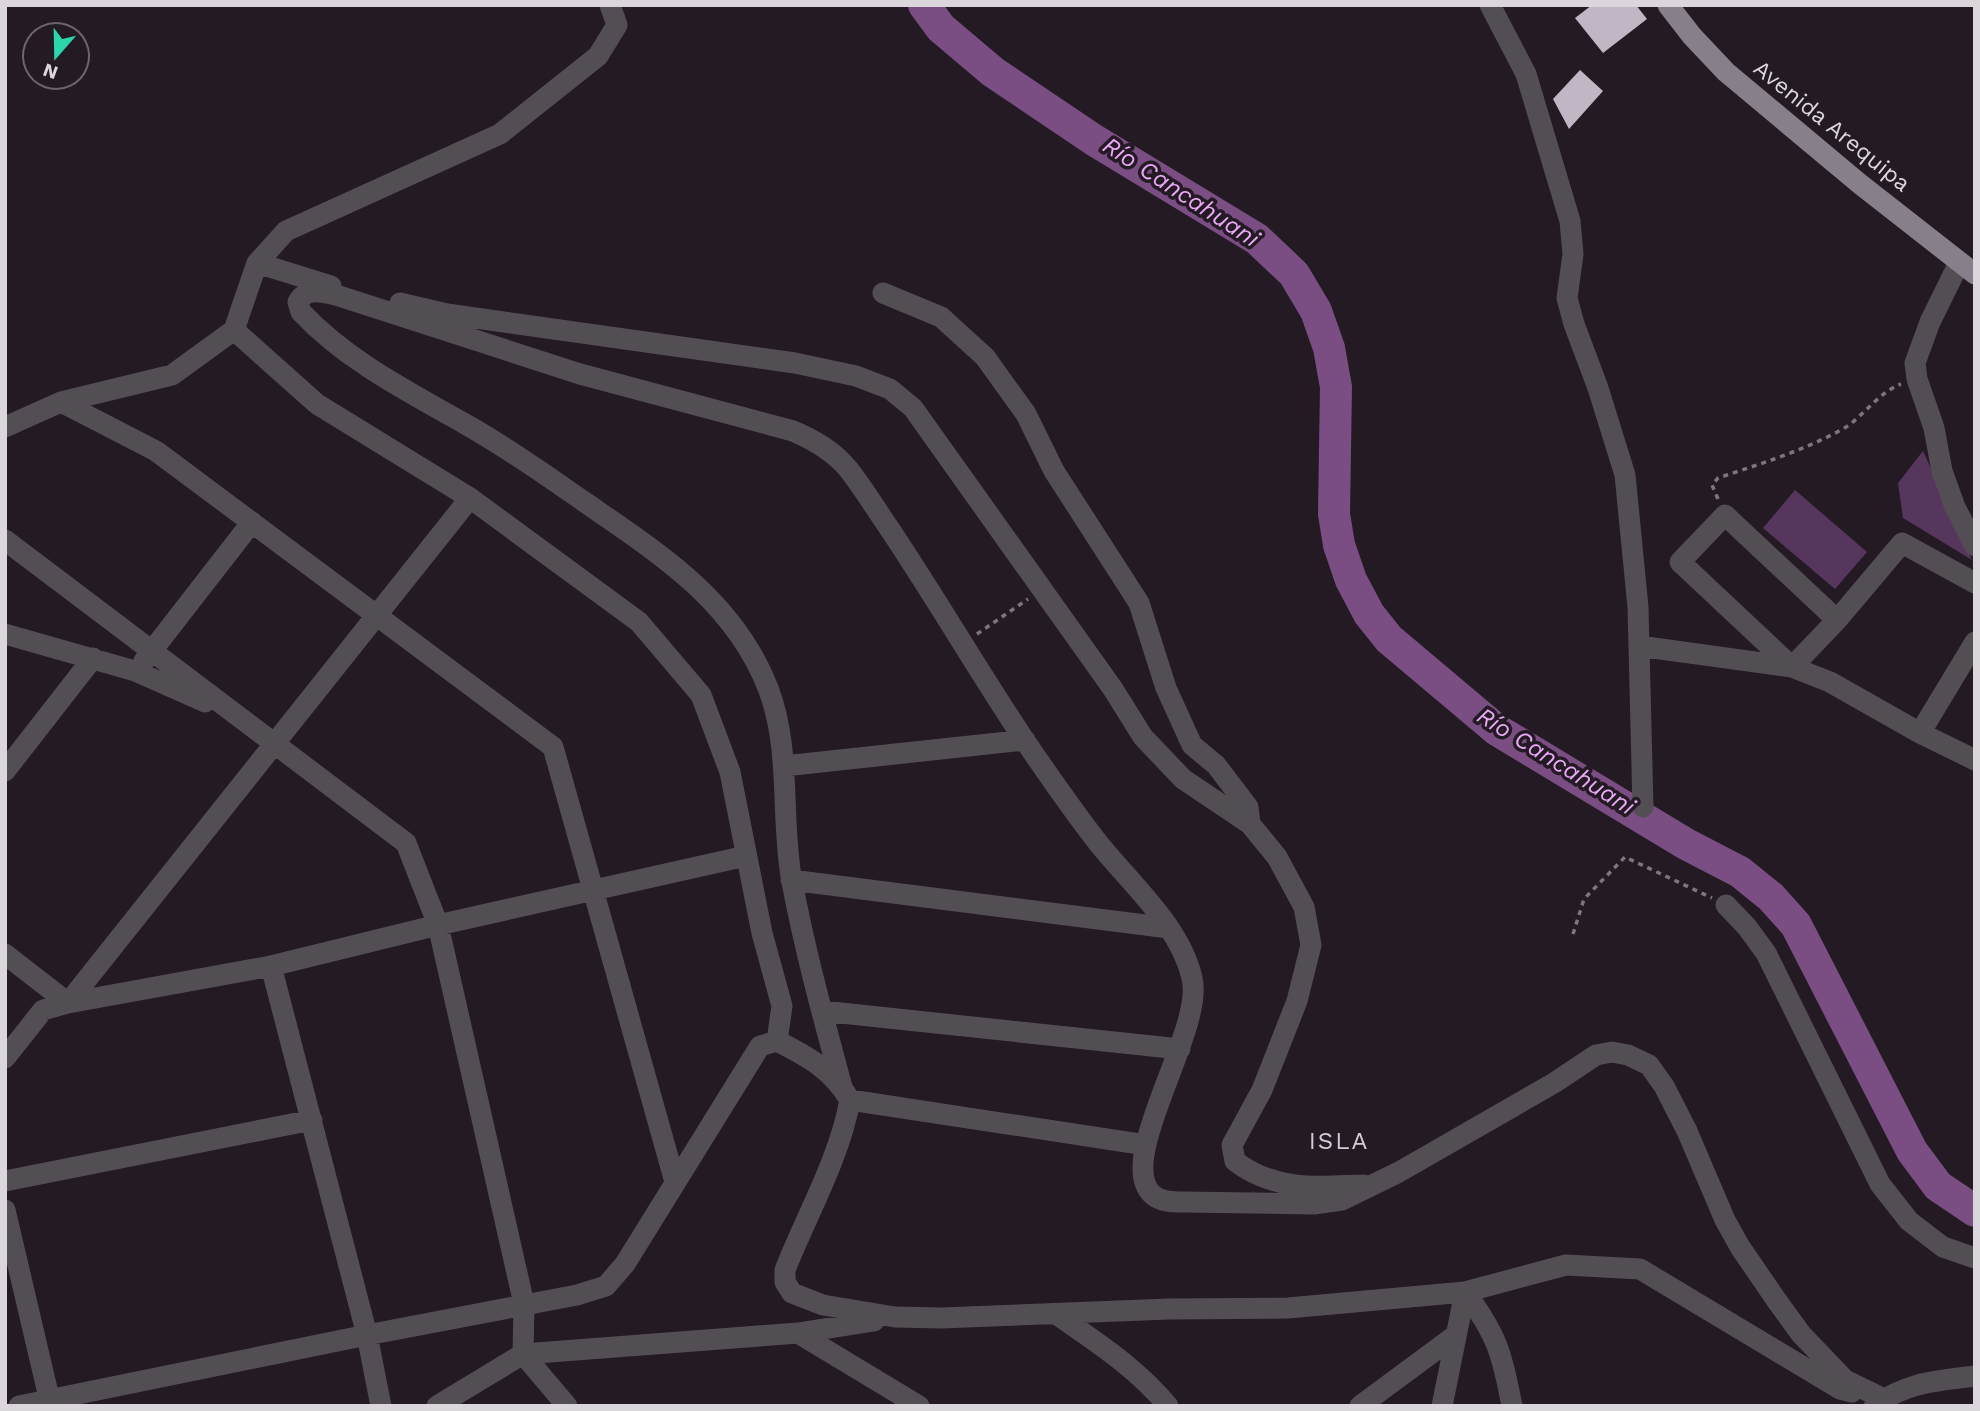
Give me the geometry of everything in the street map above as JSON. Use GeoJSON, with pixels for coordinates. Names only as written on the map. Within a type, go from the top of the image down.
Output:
{"type":"FeatureCollection","features":[{"type":"Feature","properties":{"kind":"main road","name":"Avenida Arequipa"},"geometry":{"type":"LineString","coordinates":[[1668,5],[1692,36],[1726,72],[1967,268]]}},
{"type":"Feature","properties":{"kind":"street"},"geometry":{"type":"LineString","coordinates":[[5,427],[61,402],[172,375],[234,330],[257,263],[286,231],[500,134],[598,56],[618,26],[610,5]]}},
{"type":"Feature","properties":{"kind":"street"},"geometry":{"type":"LineString","coordinates":[[1490,5],[1526,74],[1570,221],[1573,254],[1567,298],[1625,475],[1638,607],[1643,807]]}},
{"type":"Feature","properties":{"kind":"street"},"geometry":{"type":"LineString","coordinates":[[257,263],[341,290],[447,314],[795,363],[856,376],[890,389],[913,408],[1113,689],[1143,737],[1183,779],[1250,824],[1277,857],[1304,907],[1311,945],[1297,1001],[1262,1090],[1232,1145],[1235,1161],[1251,1174],[1306,1188],[1373,1185]]}},
{"type":"Feature","properties":{"kind":"street"},"geometry":{"type":"LineString","coordinates":[[1967,268],[1930,322],[1915,363],[1917,379],[1934,428],[1942,471],[1965,504],[1975,545]]}},
{"type":"Feature","properties":{"kind":"street"},"geometry":{"type":"LineString","coordinates":[[1879,1402],[1845,1380],[1801,1334],[1777,1301],[1725,1220],[1687,1130],[1664,1086],[1648,1065],[1637,1057],[1612,1052],[1596,1055],[1554,1083],[1342,1200],[1323,1203],[1159,1199],[1147,1189],[1142,1171],[1157,1106],[1180,1049],[1192,1005],[1193,981],[1189,967],[1169,928],[1098,843],[1025,740],[848,468],[822,445],[793,430],[580,374],[336,295],[315,291],[300,298],[299,307],[306,316],[368,368],[523,459],[655,552],[712,599],[736,629],[764,681],[775,710],[784,766],[792,880],[822,1011],[846,1094],[845,1128],[785,1270],[785,1282],[792,1293],[809,1301],[848,1310],[895,1317],[941,1318],[1287,1308],[1465,1292],[1566,1265],[1640,1269],[1840,1389],[1879,1402],[1918,1383],[1975,1377]]}},
{"type":"Feature","properties":{"kind":"street"},"geometry":{"type":"LineString","coordinates":[[883,293],[941,317],[985,357],[1026,414],[1054,471],[1139,603],[1166,688],[1192,745],[1216,765],[1248,807],[1250,824]]}},
{"type":"Feature","properties":{"kind":"street"},"geometry":{"type":"LineString","coordinates":[[234,330],[317,404],[470,498],[639,622],[701,695],[730,772],[762,933],[782,1006],[777,1041]]}},
{"type":"Feature","properties":{"kind":"street"},"geometry":{"type":"LineString","coordinates":[[61,402],[156,450],[553,747],[675,1182]]}},
{"type":"Feature","properties":{"kind":"street"},"geometry":{"type":"LineString","coordinates":[[68,1003],[470,498]]}},
{"type":"Feature","properties":{"kind":"street"},"geometry":{"type":"LineString","coordinates":[[1792,667],[1680,562],[1725,514],[1837,620]]}},
{"type":"Feature","properties":{"kind":"street"},"geometry":{"type":"LineString","coordinates":[[135,671],[252,522]]}},
{"type":"Feature","properties":{"kind":"street"},"geometry":{"type":"LineString","coordinates":[[5,540],[406,843],[438,925],[524,1304],[523,1354],[567,1406]]}},
{"type":"Feature","properties":{"kind":"street"},"geometry":{"type":"LineString","coordinates":[[1792,667],[1837,620],[1902,543],[1975,583]]}},
{"type":"Feature","properties":{"kind":"street"},"geometry":{"type":"LineString","coordinates":[[5,634],[135,671],[239,716]]}},
{"type":"Feature","properties":{"kind":"street"},"geometry":{"type":"LineString","coordinates":[[1920,733],[1975,642]]}},
{"type":"Feature","properties":{"kind":"street"},"geometry":{"type":"LineString","coordinates":[[1639,646],[1792,667],[1830,682],[1920,733],[1975,760]]}},
{"type":"Feature","properties":{"kind":"street"},"geometry":{"type":"LineString","coordinates":[[5,771],[93,658]]}},
{"type":"Feature","properties":{"kind":"street"},"geometry":{"type":"LineString","coordinates":[[784,766],[1025,740]]}},
{"type":"Feature","properties":{"kind":"street"},"geometry":{"type":"LineString","coordinates":[[5,1058],[43,1010],[68,1003],[271,966],[438,925],[746,856]]}},
{"type":"Feature","properties":{"kind":"street"},"geometry":{"type":"LineString","coordinates":[[792,880],[1169,928]]}},
{"type":"Feature","properties":{"kind":"street"},"geometry":{"type":"LineString","coordinates":[[1726,905],[1766,953],[1880,1184],[1909,1221],[1942,1247],[1975,1258]]}},
{"type":"Feature","properties":{"kind":"street"},"geometry":{"type":"LineString","coordinates":[[5,954],[68,1003]]}},
{"type":"Feature","properties":{"kind":"street"},"geometry":{"type":"LineString","coordinates":[[271,966],[367,1335],[381,1406]]}},
{"type":"Feature","properties":{"kind":"street"},"geometry":{"type":"LineString","coordinates":[[822,1011],[1180,1049]]}},
{"type":"Feature","properties":{"kind":"street"},"geometry":{"type":"LineString","coordinates":[[19,1406],[50,1403],[367,1335],[577,1295],[607,1286],[625,1264],[760,1046],[777,1041],[822,1066],[846,1094],[1146,1146]]}},
{"type":"Feature","properties":{"kind":"street"},"geometry":{"type":"LineString","coordinates":[[5,1181],[312,1120]]}},
{"type":"Feature","properties":{"kind":"street"},"geometry":{"type":"LineString","coordinates":[[5,1210],[50,1403]]}},
{"type":"Feature","properties":{"kind":"street"},"geometry":{"type":"LineString","coordinates":[[1443,1406],[1465,1292]]}},
{"type":"Feature","properties":{"kind":"street"},"geometry":{"type":"LineString","coordinates":[[1465,1292],[1496,1338],[1504,1362],[1512,1406]]}},
{"type":"Feature","properties":{"kind":"street"},"geometry":{"type":"LineString","coordinates":[[1056,1314],[1121,1360],[1151,1385],[1168,1406]]}},
{"type":"Feature","properties":{"kind":"street"},"geometry":{"type":"LineString","coordinates":[[437,1406],[523,1354],[798,1333],[895,1317]]}},
{"type":"Feature","properties":{"kind":"street"},"geometry":{"type":"LineString","coordinates":[[798,1333],[919,1406]]}},
{"type":"Feature","properties":{"kind":"street"},"geometry":{"type":"LineString","coordinates":[[1360,1406],[1456,1335]]}},
{"type":"Feature","properties":{"kind":"path"},"geometry":{"type":"LineString","coordinates":[[1725,514],[1712,485],[1718,478],[1779,458],[1843,429],[1886,392],[1917,379]]}},
{"type":"Feature","properties":{"kind":"path"},"geometry":{"type":"LineString","coordinates":[[963,643],[1041,590]]}},
{"type":"Feature","properties":{"kind":"path"},"geometry":{"type":"LineString","coordinates":[[1573,934],[1584,899],[1625,857],[1726,905]]}},
{"type":"Feature","properties":{"kind":"shaded area"},"geometry":{"type":"Polygon","coordinates":[[[1923,451],[1972,560],[1903,518],[1898,483],[1923,451]]]}},
{"type":"Feature","properties":{"kind":"shaded area"},"geometry":{"type":"Polygon","coordinates":[[[1795,490],[1867,552],[1835,589],[1763,528],[1795,490]]]}},
{"type":"Feature","properties":{"kind":"building"},"geometry":{"type":"Polygon","coordinates":[[[1592,5],[1636,5],[1647,19],[1603,53],[1575,18],[1592,5]]]}},
{"type":"Feature","properties":{"kind":"building"},"geometry":{"type":"Polygon","coordinates":[[[1580,70],[1603,91],[1569,129],[1553,99],[1580,70]]]}},
{"type":"Feature","properties":{"kind":"waterway","name":"Río Cancahuani"},"geometry":{"type":"LineString","coordinates":[[924,5],[941,28],[993,72],[1094,140],[1257,239],[1294,274],[1316,311],[1329,348],[1336,387],[1334,514],[1339,545],[1351,580],[1369,614],[1389,639],[1497,730],[1686,844],[1740,872],[1771,897],[1796,925],[1912,1151],[1938,1186],[1975,1211]]}},
{"type":"Feature","properties":{"kind":"district","name":"ISLA"},"geometry":{"type":"Point","coordinates":[1339,1141]}}]}
